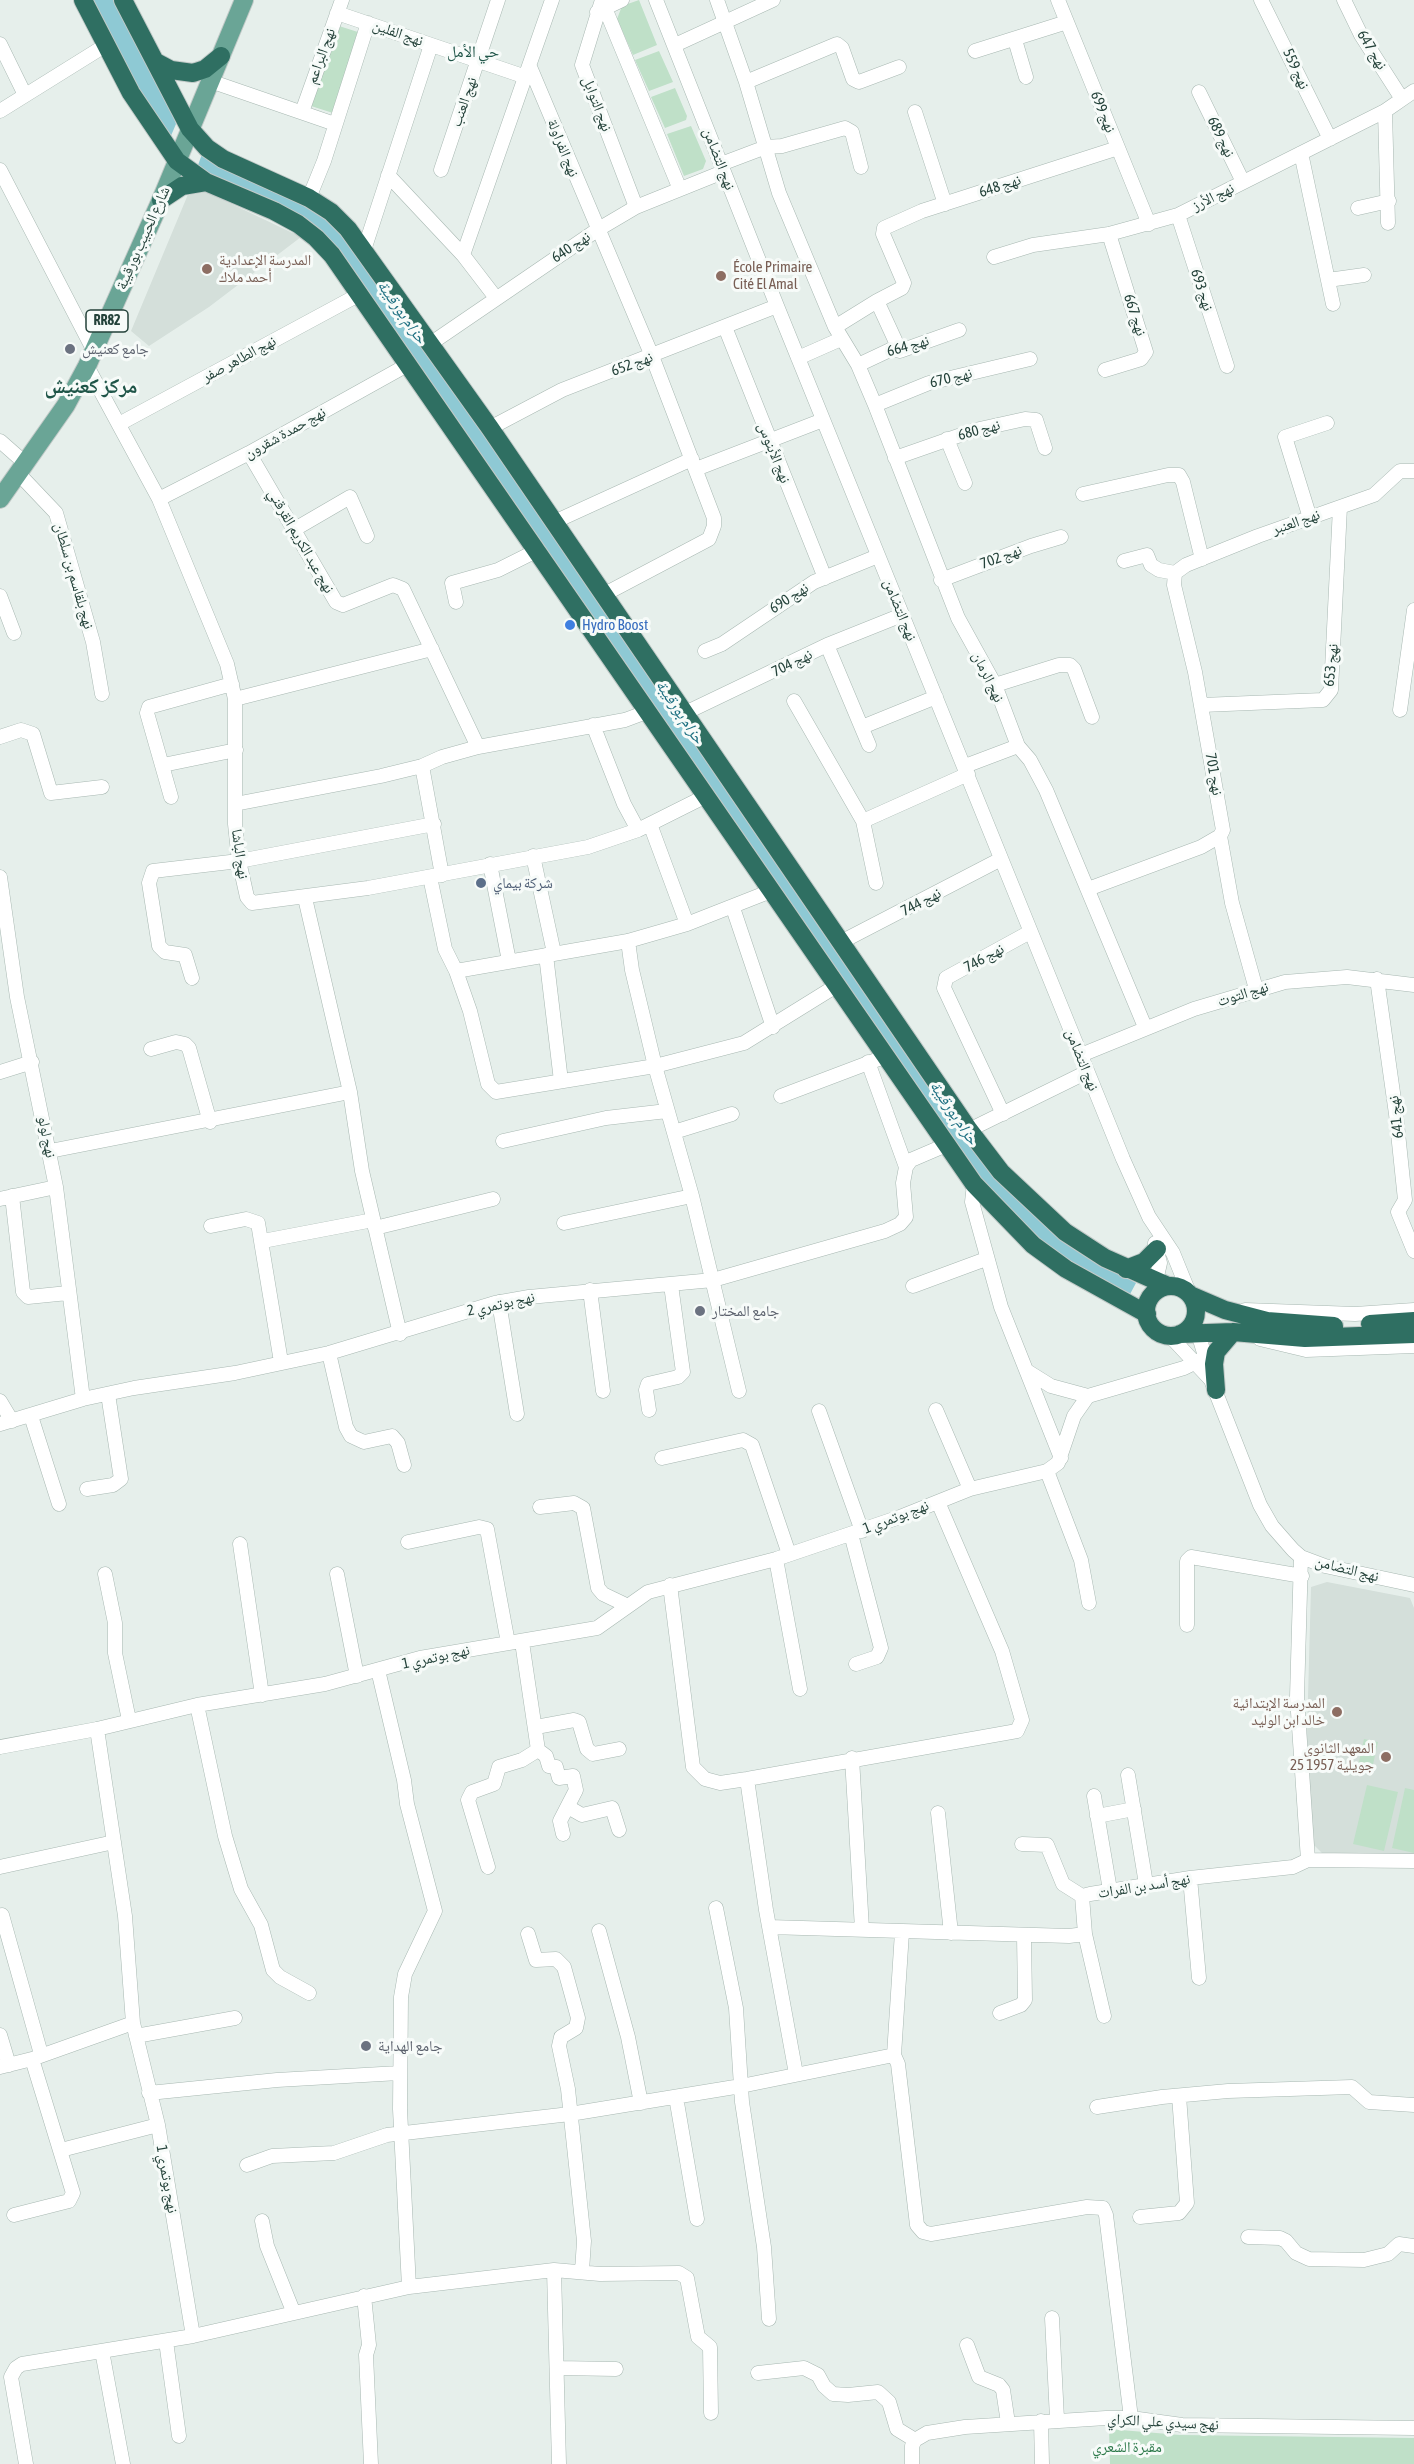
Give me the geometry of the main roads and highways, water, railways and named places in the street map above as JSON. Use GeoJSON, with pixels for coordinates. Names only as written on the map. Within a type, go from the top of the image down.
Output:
{"type":"FeatureCollection","features":[{"type":"Feature","properties":{"kind":"highway"},"geometry":{"type":"LineString","coordinates":[[83,0],[135,100],[177,161],[206,182],[274,211],[308,231],[324,245],[410,364],[836,986],[876,1060],[946,1145],[974,1184],[1034,1245],[1066,1269],[1147,1314]]}},
{"type":"Feature","properties":{"kind":"highway"},"geometry":{"type":"LineString","coordinates":[[123,0],[190,129],[207,148],[223,159],[309,198],[331,212],[364,250],[490,428],[969,1130],[1014,1186],[1046,1217],[1086,1246],[1159,1287],[1182,1289],[1190,1295],[1227,1310],[1286,1324],[1351,1326],[1414,1321]]}},
{"type":"Feature","properties":{"kind":"highway"},"geometry":{"type":"LineString","coordinates":[[156,63],[171,70],[193,73],[205,69],[221,56]]}},
{"type":"Feature","properties":{"kind":"highway"},"geometry":{"type":"LineString","coordinates":[[161,200],[182,186],[206,182]]}},
{"type":"Feature","properties":{"kind":"highway"},"geometry":{"type":"LineString","coordinates":[[1126,1269],[1144,1262],[1157,1249]]}},
{"type":"Feature","properties":{"kind":"highway"},"geometry":{"type":"LineString","coordinates":[[1159,1287],[1148,1302],[1147,1314],[1154,1329],[1305,1338],[1414,1334]]}},
{"type":"Feature","properties":{"kind":"highway"},"geometry":{"type":"LineString","coordinates":[[1186,1331],[1196,1309],[1190,1295]]}},
{"type":"Feature","properties":{"kind":"highway"},"geometry":{"type":"LineString","coordinates":[[1214,1385],[1206,1358],[1242,1333]]}},
{"type":"Feature","properties":{"kind":"main road","name":"RR82"},"geometry":{"type":"LineString","coordinates":[[190,129],[244,0]]}},
{"type":"Feature","properties":{"kind":"main road","name":"شارع الحبيب بورقيبة"},"geometry":{"type":"LineString","coordinates":[[0,499],[66,405],[90,359],[190,129]]}},
{"type":"Feature","properties":{"kind":"water"},"geometry":{"type":"Polygon","coordinates":[[[90,0],[115,0],[166,96],[176,124],[170,138],[146,106],[90,0]]]}},
{"type":"Feature","properties":{"kind":"water"},"geometry":{"type":"Polygon","coordinates":[[[202,154],[311,204],[344,231],[977,1150],[1112,1270],[1136,1283],[1129,1296],[1045,1247],[989,1193],[341,255],[197,168],[202,154]]]}},
{"type":"Feature","properties":{"kind":"place","name":"المدرسة الإعدادية أحمد ملاك"},"geometry":{"type":"Point","coordinates":[207,269]}},
{"type":"Feature","properties":{"kind":"place","name":"École Primaire Cité El Amal"},"geometry":{"type":"Point","coordinates":[721,276]}},
{"type":"Feature","properties":{"kind":"place","name":"جامع كعنيش"},"geometry":{"type":"Point","coordinates":[70,349]}},
{"type":"Feature","properties":{"kind":"place","name":"Hydro Boost"},"geometry":{"type":"Point","coordinates":[570,625]}},
{"type":"Feature","properties":{"kind":"place","name":"شركة بيماي"},"geometry":{"type":"Point","coordinates":[481,883]}},
{"type":"Feature","properties":{"kind":"place","name":"جامع المختار"},"geometry":{"type":"Point","coordinates":[700,1311]}},
{"type":"Feature","properties":{"kind":"place","name":"المدرسة الإبتدائية خالد ابن الوليد"},"geometry":{"type":"Point","coordinates":[1337,1712]}},
{"type":"Feature","properties":{"kind":"place","name":"المعهد الثانوي 25 جويلية 1957"},"geometry":{"type":"Point","coordinates":[1386,1757]}},
{"type":"Feature","properties":{"kind":"place","name":"جامع الهداية"},"geometry":{"type":"Point","coordinates":[366,2046]}},
{"type":"Feature","properties":{"kind":"district","name":"حي الأمل"},"geometry":{"type":"Point","coordinates":[473,52]}},
{"type":"Feature","properties":{"kind":"district","name":"مركز كعنيش"},"geometry":{"type":"Point","coordinates":[91,386]}},
{"type":"Feature","properties":{"kind":"water label","name":"حزام بورقيبة"},"geometry":{"type":"Point","coordinates":[402,312]}},
{"type":"Feature","properties":{"kind":"water label","name":"حزام بورقيبة"},"geometry":{"type":"Point","coordinates":[680,712]}},
{"type":"Feature","properties":{"kind":"water label","name":"حزام بورقيبة"},"geometry":{"type":"Point","coordinates":[954,1113]}},
{"type":"Feature","properties":{"kind":"park label","name":"مقبرة الشعري"},"geometry":{"type":"Point","coordinates":[1127,2447]}}]}
